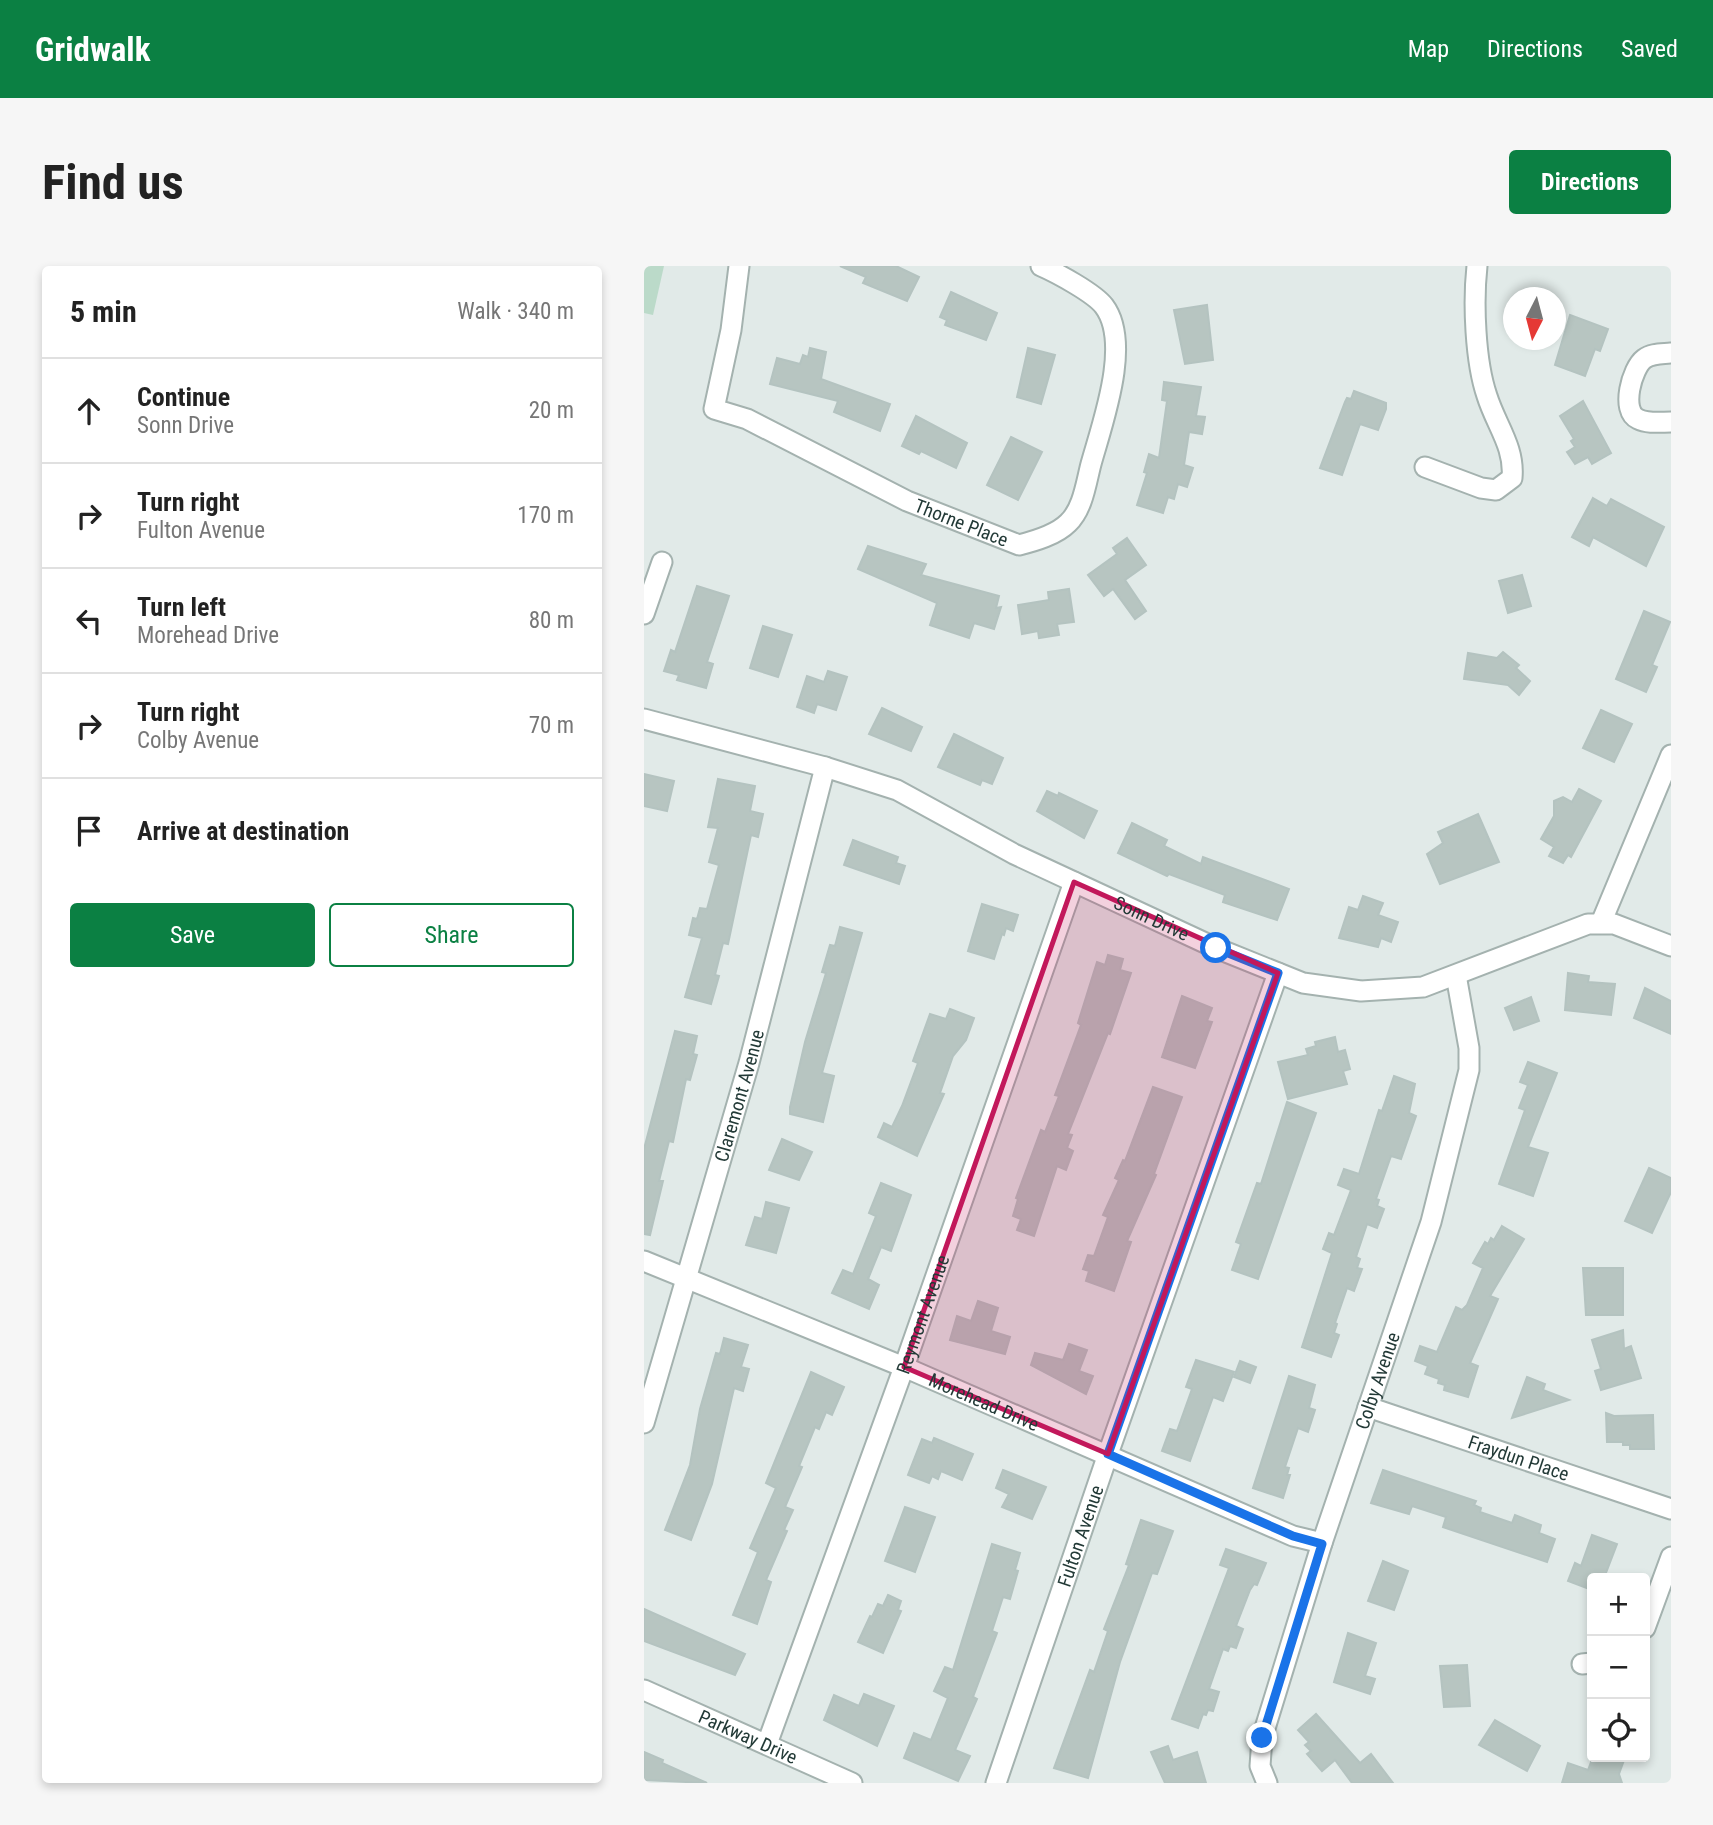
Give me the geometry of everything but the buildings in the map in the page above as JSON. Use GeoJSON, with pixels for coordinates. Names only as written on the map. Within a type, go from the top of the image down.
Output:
{"type":"FeatureCollection","features":[{"type":"Feature","properties":{"kind":"street","name":"Thorne Place"},"geometry":{"type":"LineString","coordinates":[[739,266],[731,330],[714,409],[747,419],[907,501],[1019,545],[1036,541],[1068,524],[1079,506],[1111,394],[1115,354],[1113,329],[1104,306],[1057,273],[1041,266]]}},
{"type":"Feature","properties":{"kind":"street"},"geometry":{"type":"LineString","coordinates":[[1426,467],[1481,488],[1496,490],[1512,478],[1514,464],[1507,439],[1485,393],[1473,301],[1477,266]]}},
{"type":"Feature","properties":{"kind":"street"},"geometry":{"type":"LineString","coordinates":[[1671,353],[1652,355],[1641,361],[1631,384],[1629,404],[1632,415],[1638,419],[1671,422]]}},
{"type":"Feature","properties":{"kind":"street"},"geometry":{"type":"LineString","coordinates":[[644,614],[662,562]]}},
{"type":"Feature","properties":{"kind":"street","name":"Sonn Drive"},"geometry":{"type":"LineString","coordinates":[[644,719],[825,767],[897,790],[1014,854],[1303,983],[1361,991],[1423,987],[1575,928],[1601,923],[1614,924],[1671,946]]}},
{"type":"Feature","properties":{"kind":"street"},"geometry":{"type":"LineString","coordinates":[[1601,923],[1671,755]]}},
{"type":"Feature","properties":{"kind":"street","name":"Claremont Avenue"},"geometry":{"type":"LineString","coordinates":[[644,1423],[749,1063],[825,767]]}},
{"type":"Feature","properties":{"kind":"street","name":"Reymont Avenue"},"geometry":{"type":"LineString","coordinates":[[767,1744],[904,1367],[1074,882]]}},
{"type":"Feature","properties":{"kind":"street","name":"Fulton Avenue"},"geometry":{"type":"LineString","coordinates":[[996,1783],[1108,1454],[1278,973]]}},
{"type":"Feature","properties":{"kind":"street","name":"Colby Avenue"},"geometry":{"type":"LineString","coordinates":[[1267,1783],[1260,1766],[1262,1738],[1322,1544],[1431,1222],[1469,1070],[1469,1048],[1456,975]]}},
{"type":"Feature","properties":{"kind":"street","name":"Morehead Drive"},"geometry":{"type":"LineString","coordinates":[[644,1261],[904,1367],[1293,1536],[1322,1544]]}},
{"type":"Feature","properties":{"kind":"street","name":"Fraydun Place"},"geometry":{"type":"LineString","coordinates":[[1368,1407],[1671,1509]]}},
{"type":"Feature","properties":{"kind":"street"},"geometry":{"type":"LineString","coordinates":[[1650,1615],[1671,1559]]}},
{"type":"Feature","properties":{"kind":"street","name":"Parkway Drive"},"geometry":{"type":"LineString","coordinates":[[644,1689],[852,1783]]}},
{"type":"Feature","properties":{"kind":"highlighted area"},"geometry":{"type":"Polygon","coordinates":[[[1074,882],[1278,973],[1108,1454],[904,1367],[1074,882]]]}},
{"type":"Feature","properties":{"kind":"green space"},"geometry":{"type":"Polygon","coordinates":[[[644,266],[664,266],[653,315],[644,313],[644,266]]]}},
{"type":"Feature","properties":{"kind":"route"},"geometry":{"type":"LineString","coordinates":[[1216,948],[1278,973],[1108,1454],[1293,1536],[1322,1544],[1262,1738]]}}]}
